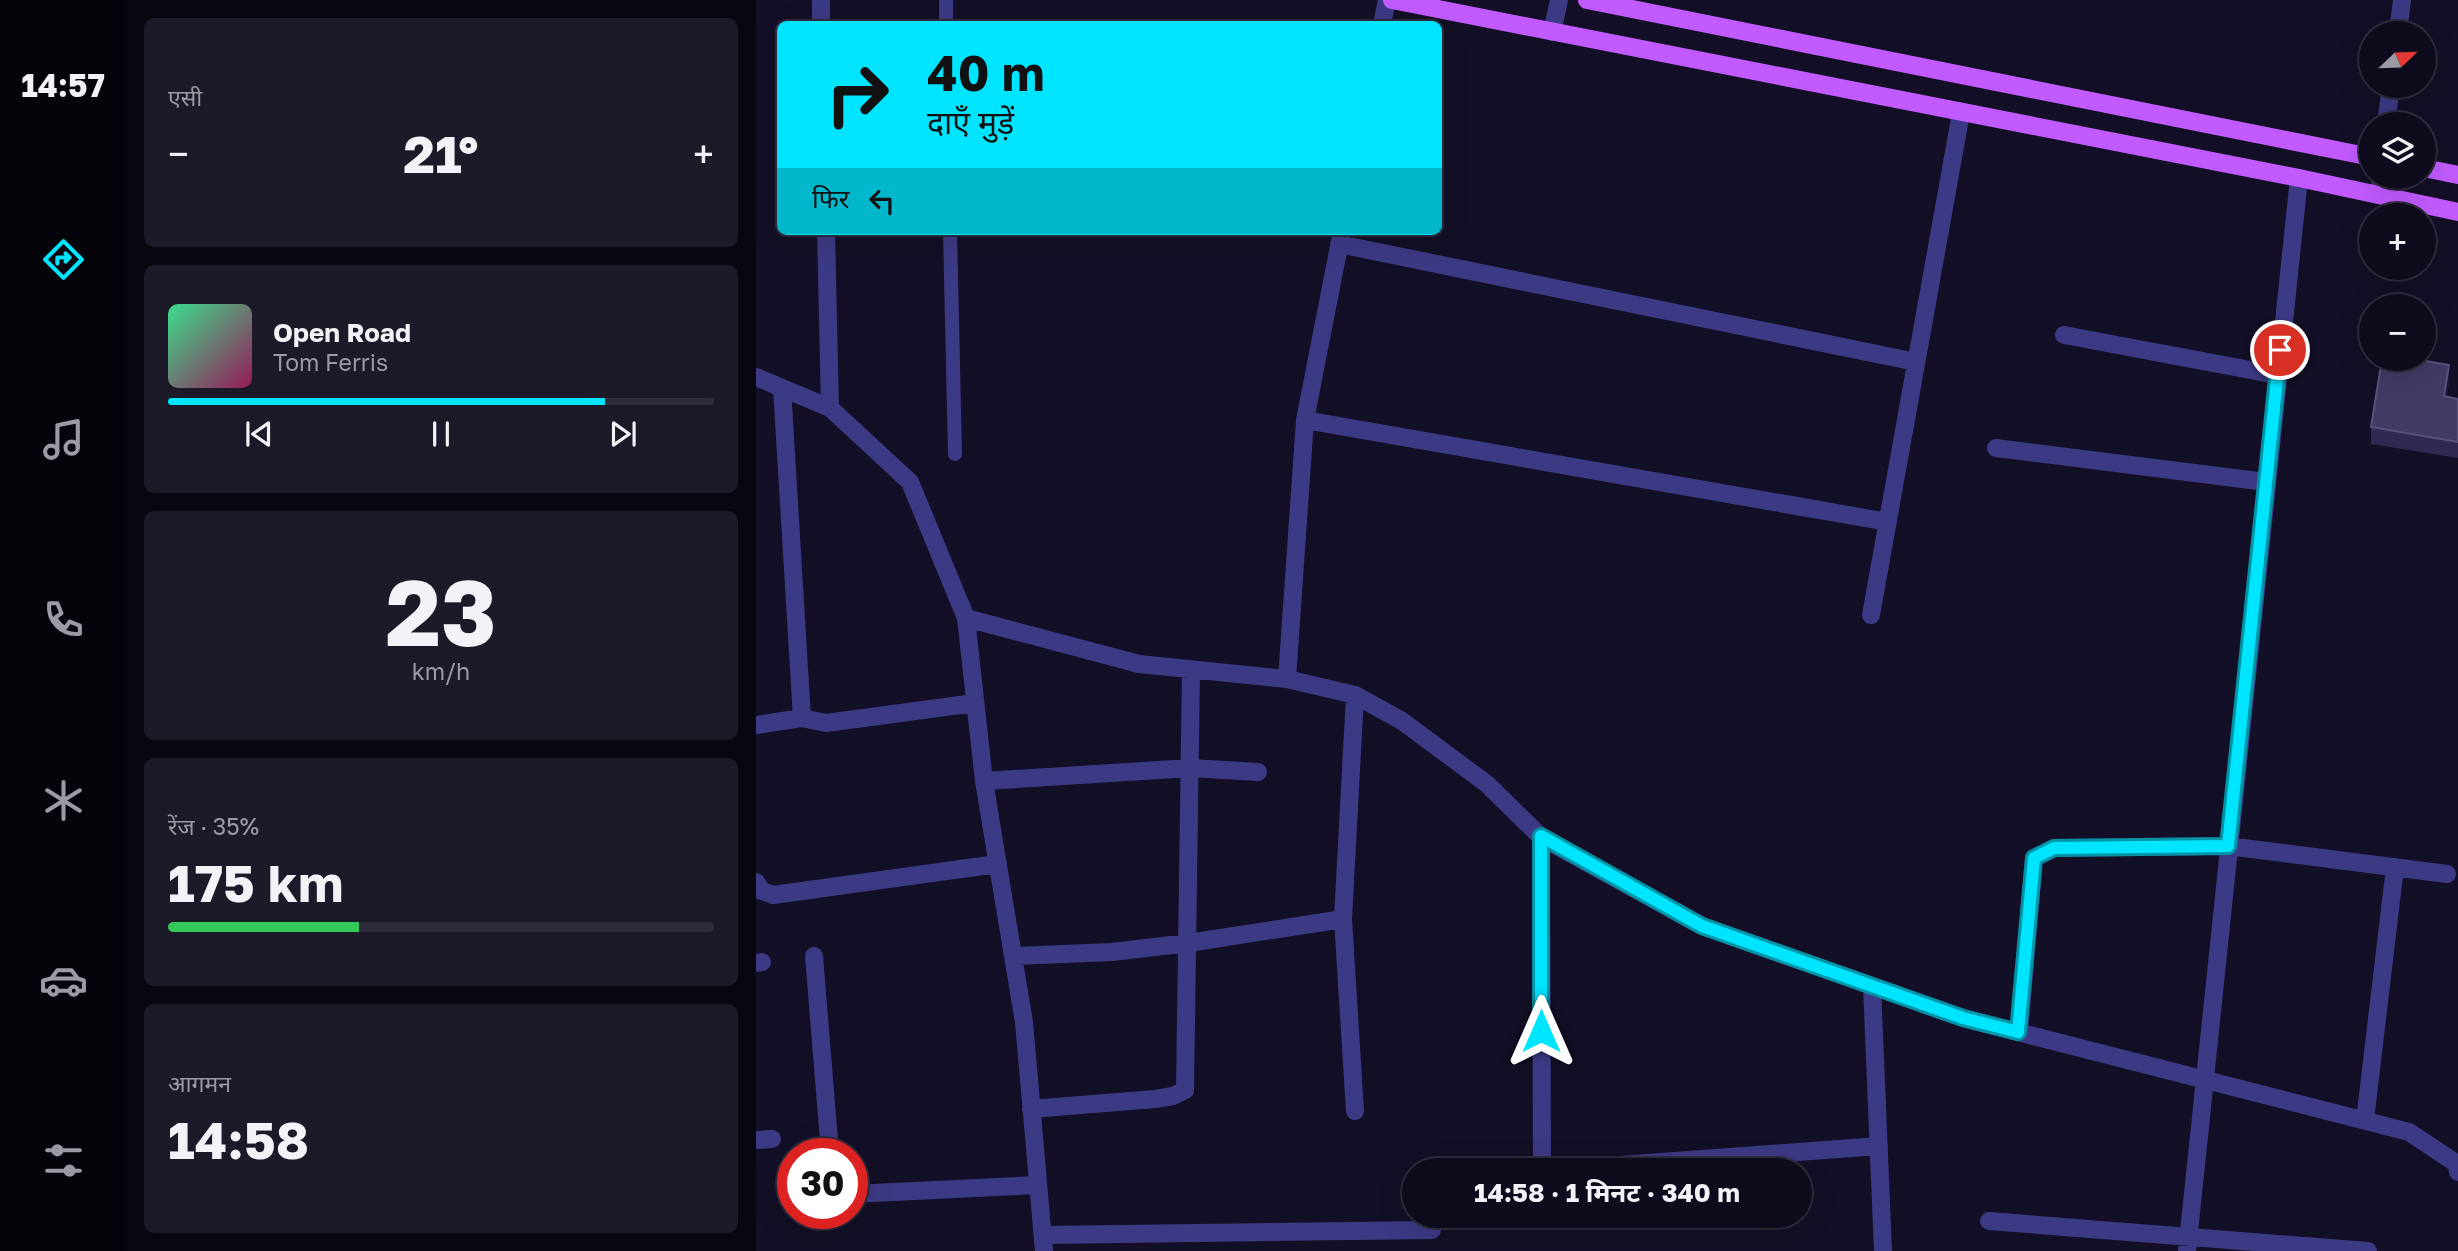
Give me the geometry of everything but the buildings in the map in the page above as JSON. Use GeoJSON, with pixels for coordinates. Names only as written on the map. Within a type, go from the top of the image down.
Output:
{"type":"FeatureCollection","features":[{"type":"Feature","properties":{"kind":"main road"},"geometry":{"type":"LineString","coordinates":[[1390,0],[2299,177],[2458,212]]}},
{"type":"Feature","properties":{"kind":"main road"},"geometry":{"type":"LineString","coordinates":[[1587,0],[2359,155]]}},
{"type":"Feature","properties":{"kind":"main road"},"geometry":{"type":"LineString","coordinates":[[2436,170],[2458,175]]}},
{"type":"Feature","properties":{"kind":"street"},"geometry":{"type":"LineString","coordinates":[[821,0],[821,21]]}},
{"type":"Feature","properties":{"kind":"street"},"geometry":{"type":"LineString","coordinates":[[1383,21],[1390,0]]}},
{"type":"Feature","properties":{"kind":"street"},"geometry":{"type":"LineString","coordinates":[[1552,32],[1559,0]]}},
{"type":"Feature","properties":{"kind":"street"},"geometry":{"type":"LineString","coordinates":[[2399,21],[2402,0]]}},
{"type":"Feature","properties":{"kind":"street"},"geometry":{"type":"LineString","coordinates":[[1871,615],[1961,113]]}},
{"type":"Feature","properties":{"kind":"street"},"geometry":{"type":"LineString","coordinates":[[2188,1243],[2299,177]]}},
{"type":"Feature","properties":{"kind":"street"},"geometry":{"type":"LineString","coordinates":[[2380,189],[2380,195]]}},
{"type":"Feature","properties":{"kind":"street"},"geometry":{"type":"LineString","coordinates":[[826,235],[830,408]]}},
{"type":"Feature","properties":{"kind":"street"},"geometry":{"type":"LineString","coordinates":[[1287,680],[1305,420],[1340,238],[1916,362]]}},
{"type":"Feature","properties":{"kind":"street"},"geometry":{"type":"LineString","coordinates":[[2064,335],[2277,375]]}},
{"type":"Feature","properties":{"kind":"street"},"geometry":{"type":"LineString","coordinates":[[756,377],[830,408],[910,482],[966,618],[984,780],[1024,1022],[1044,1243],[1432,1230]]}},
{"type":"Feature","properties":{"kind":"street"},"geometry":{"type":"LineString","coordinates":[[782,388],[802,718]]}},
{"type":"Feature","properties":{"kind":"street"},"geometry":{"type":"LineString","coordinates":[[1305,420],[1888,522]]}},
{"type":"Feature","properties":{"kind":"street"},"geometry":{"type":"LineString","coordinates":[[1996,448],[2266,482]]}},
{"type":"Feature","properties":{"kind":"street"},"geometry":{"type":"LineString","coordinates":[[966,618],[1139,664],[1287,680],[1355,695],[1402,721],[1486,784],[1541,836],[1702,926],[1963,1018],[2409,1132],[2457,1164],[2458,1172]]}},
{"type":"Feature","properties":{"kind":"street"},"geometry":{"type":"LineString","coordinates":[[1031,1109],[1155,1099],[1185,1090],[1191,670]]}},
{"type":"Feature","properties":{"kind":"street"},"geometry":{"type":"LineString","coordinates":[[1355,695],[1343,919],[1355,1111]]}},
{"type":"Feature","properties":{"kind":"street"},"geometry":{"type":"LineString","coordinates":[[756,725],[802,718],[826,723],[975,703]]}},
{"type":"Feature","properties":{"kind":"street"},"geometry":{"type":"LineString","coordinates":[[984,780],[1191,768],[1258,772]]}},
{"type":"Feature","properties":{"kind":"street"},"geometry":{"type":"LineString","coordinates":[[1540,1158],[1541,836]]}},
{"type":"Feature","properties":{"kind":"street"},"geometry":{"type":"LineString","coordinates":[[2018,1032],[2034,858],[2054,848],[2228,846],[2447,873]]}},
{"type":"Feature","properties":{"kind":"street"},"geometry":{"type":"LineString","coordinates":[[756,882],[762,891],[773,895],[997,864]]}},
{"type":"Feature","properties":{"kind":"street"},"geometry":{"type":"LineString","coordinates":[[2365,1120],[2395,867]]}},
{"type":"Feature","properties":{"kind":"street"},"geometry":{"type":"LineString","coordinates":[[1014,956],[1112,952],[1343,919]]}},
{"type":"Feature","properties":{"kind":"street"},"geometry":{"type":"LineString","coordinates":[[814,956],[829,1138]]}},
{"type":"Feature","properties":{"kind":"street"},"geometry":{"type":"LineString","coordinates":[[1872,986],[1883,1251]]}},
{"type":"Feature","properties":{"kind":"street"},"geometry":{"type":"LineString","coordinates":[[1716,1158],[1879,1146]]}},
{"type":"Feature","properties":{"kind":"street"},"geometry":{"type":"LineString","coordinates":[[868,1194],[1037,1185]]}},
{"type":"Feature","properties":{"kind":"street"},"geometry":{"type":"LineString","coordinates":[[1989,1221],[2188,1243],[2368,1251]]}},
{"type":"Feature","properties":{"kind":"lane"},"geometry":{"type":"LineString","coordinates":[[946,0],[946,21]]}},
{"type":"Feature","properties":{"kind":"lane"},"geometry":{"type":"LineString","coordinates":[[950,235],[955,454]]}},
{"type":"Feature","properties":{"kind":"route"},"geometry":{"type":"LineString","coordinates":[[1541,1031],[1541,836],[1702,926],[1963,1018],[2018,1032],[2034,858],[2054,848],[2228,846],[2280,350]]}}]}
